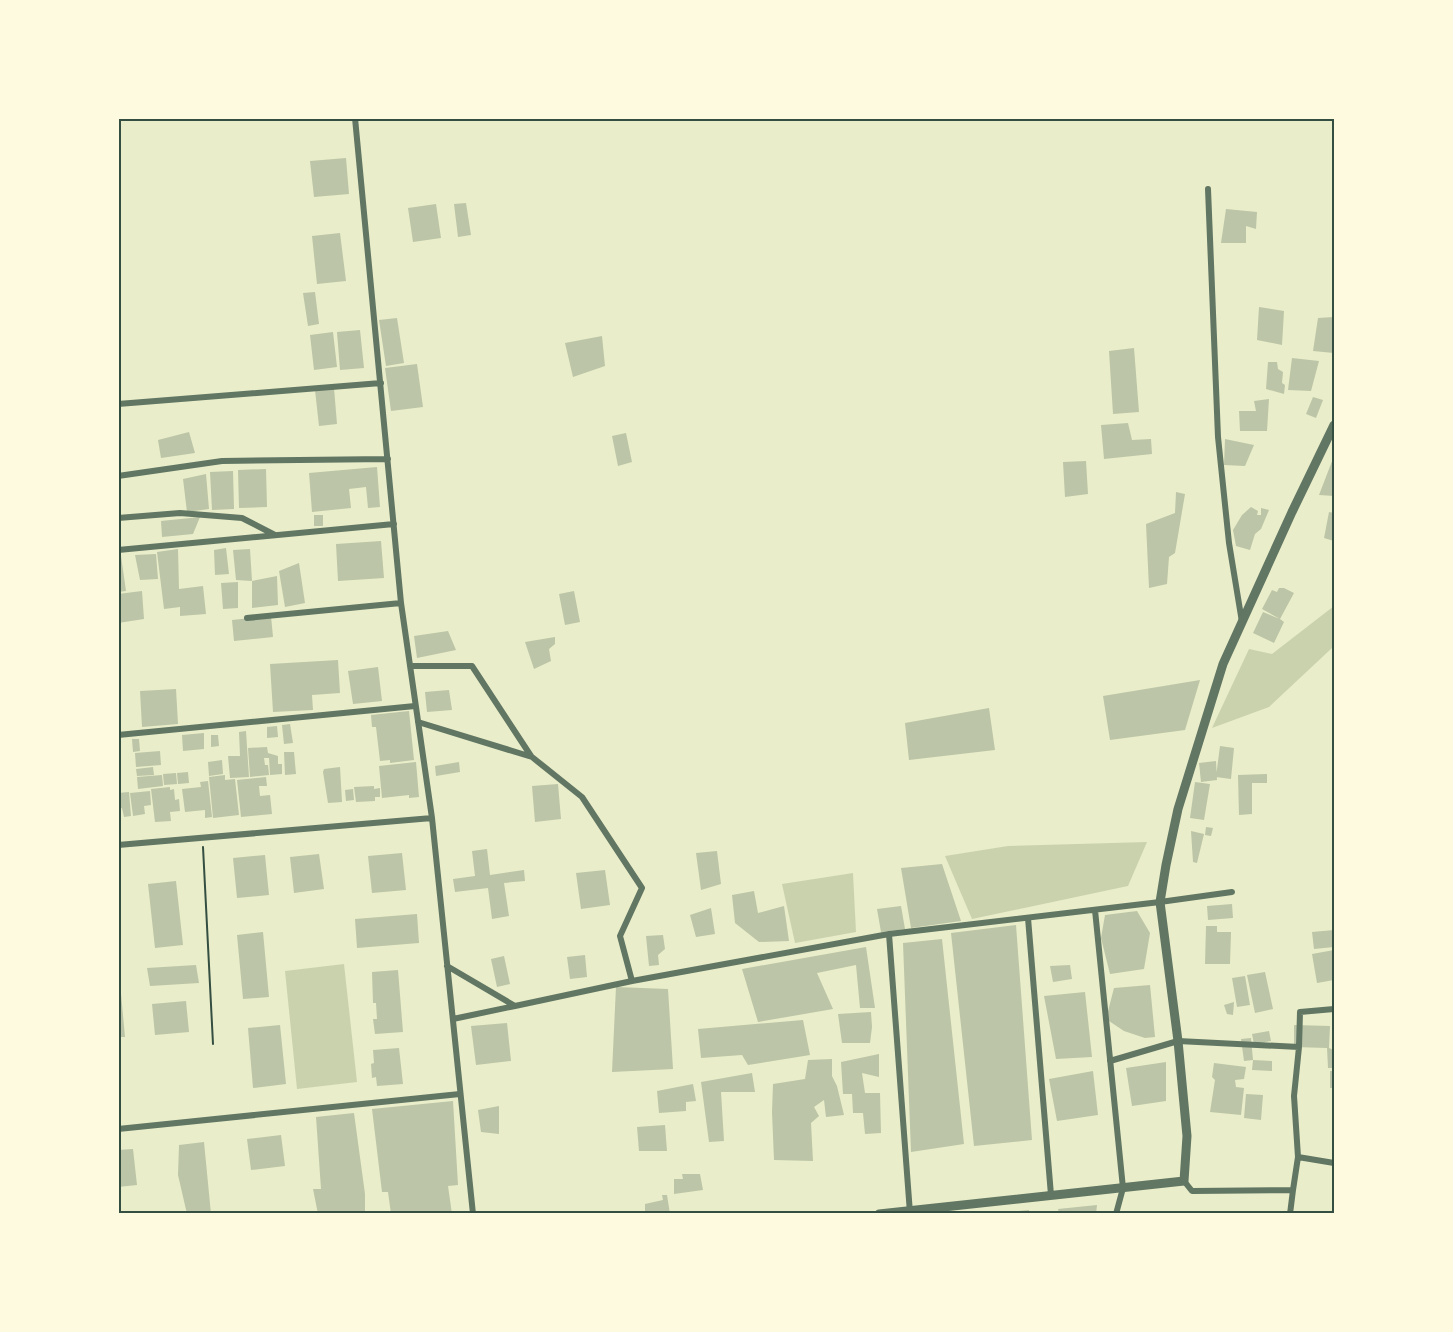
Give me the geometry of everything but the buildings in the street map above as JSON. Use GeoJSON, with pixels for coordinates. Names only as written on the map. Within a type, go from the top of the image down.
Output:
{"type":"FeatureCollection","features":[{"type":"Feature","properties":{"kind":"street"},"geometry":{"type":"LineString","coordinates":[[355,118],[401,603],[432,819],[473,1214]]}},
{"type":"Feature","properties":{"kind":"street"},"geometry":{"type":"LineString","coordinates":[[1208,189],[1218,437],[1229,543],[1242,622]]}},
{"type":"Feature","properties":{"kind":"street"},"geometry":{"type":"LineString","coordinates":[[118,404],[381,382]]}},
{"type":"Feature","properties":{"kind":"street"},"geometry":{"type":"LineString","coordinates":[[1293,1190],[1192,1191],[1184,1181],[1187,1136],[1178,1041],[1160,902],[1178,809],[1223,664],[1292,512],[1335,425]]}},
{"type":"Feature","properties":{"kind":"street"},"geometry":{"type":"LineString","coordinates":[[118,476],[222,460],[388,459]]}},
{"type":"Feature","properties":{"kind":"street"},"geometry":{"type":"LineString","coordinates":[[118,518],[180,513],[242,518],[276,535]]}},
{"type":"Feature","properties":{"kind":"street"},"geometry":{"type":"LineString","coordinates":[[118,550],[394,524]]}},
{"type":"Feature","properties":{"kind":"street"},"geometry":{"type":"LineString","coordinates":[[248,618],[401,603]]}},
{"type":"Feature","properties":{"kind":"street"},"geometry":{"type":"LineString","coordinates":[[410,666],[472,666],[532,757],[582,797],[642,888],[620,936],[632,981]]}},
{"type":"Feature","properties":{"kind":"street"},"geometry":{"type":"LineString","coordinates":[[118,735],[415,706]]}},
{"type":"Feature","properties":{"kind":"street"},"geometry":{"type":"LineString","coordinates":[[418,722],[532,757]]}},
{"type":"Feature","properties":{"kind":"street"},"geometry":{"type":"LineString","coordinates":[[118,845],[432,819]]}},
{"type":"Feature","properties":{"kind":"street"},"geometry":{"type":"LineString","coordinates":[[453,1019],[632,981],[890,934],[1232,892]]}},
{"type":"Feature","properties":{"kind":"street"},"geometry":{"type":"LineString","coordinates":[[1095,910],[1122,1188],[1116,1214]]}},
{"type":"Feature","properties":{"kind":"street"},"geometry":{"type":"LineString","coordinates":[[1028,918],[1051,1195]]}},
{"type":"Feature","properties":{"kind":"street"},"geometry":{"type":"LineString","coordinates":[[890,934],[910,1212]]}},
{"type":"Feature","properties":{"kind":"street"},"geometry":{"type":"LineString","coordinates":[[447,966],[515,1006]]}},
{"type":"Feature","properties":{"kind":"street"},"geometry":{"type":"LineString","coordinates":[[1290,1214],[1298,1156],[1294,1095],[1300,1012],[1335,1009]]}},
{"type":"Feature","properties":{"kind":"street"},"geometry":{"type":"LineString","coordinates":[[1110,1061],[1178,1041],[1299,1047]]}},
{"type":"Feature","properties":{"kind":"street"},"geometry":{"type":"LineString","coordinates":[[118,1129],[460,1094]]}},
{"type":"Feature","properties":{"kind":"street"},"geometry":{"type":"LineString","coordinates":[[1298,1156],[1335,1163]]}},
{"type":"Feature","properties":{"kind":"street"},"geometry":{"type":"LineString","coordinates":[[879,1214],[1184,1181]]}},
{"type":"Feature","properties":{"kind":"path"},"geometry":{"type":"LineString","coordinates":[[202,838],[213,1044]]}},
{"type":"Feature","properties":{"kind":"green space"},"geometry":{"type":"Polygon","coordinates":[[[1334,606],[1334,644],[1332,648],[1269,707],[1212,728],[1249,649],[1272,654],[1334,606]]]}},
{"type":"Feature","properties":{"kind":"green space"},"geometry":{"type":"Polygon","coordinates":[[[1147,842],[1128,886],[972,919],[945,856],[1008,846],[1147,842]]]}},
{"type":"Feature","properties":{"kind":"green space"},"geometry":{"type":"Polygon","coordinates":[[[853,873],[856,932],[795,943],[782,884],[853,873]]]}},
{"type":"Feature","properties":{"kind":"green space"},"geometry":{"type":"Polygon","coordinates":[[[344,964],[357,1082],[297,1089],[285,971],[344,964]]]}}]}
